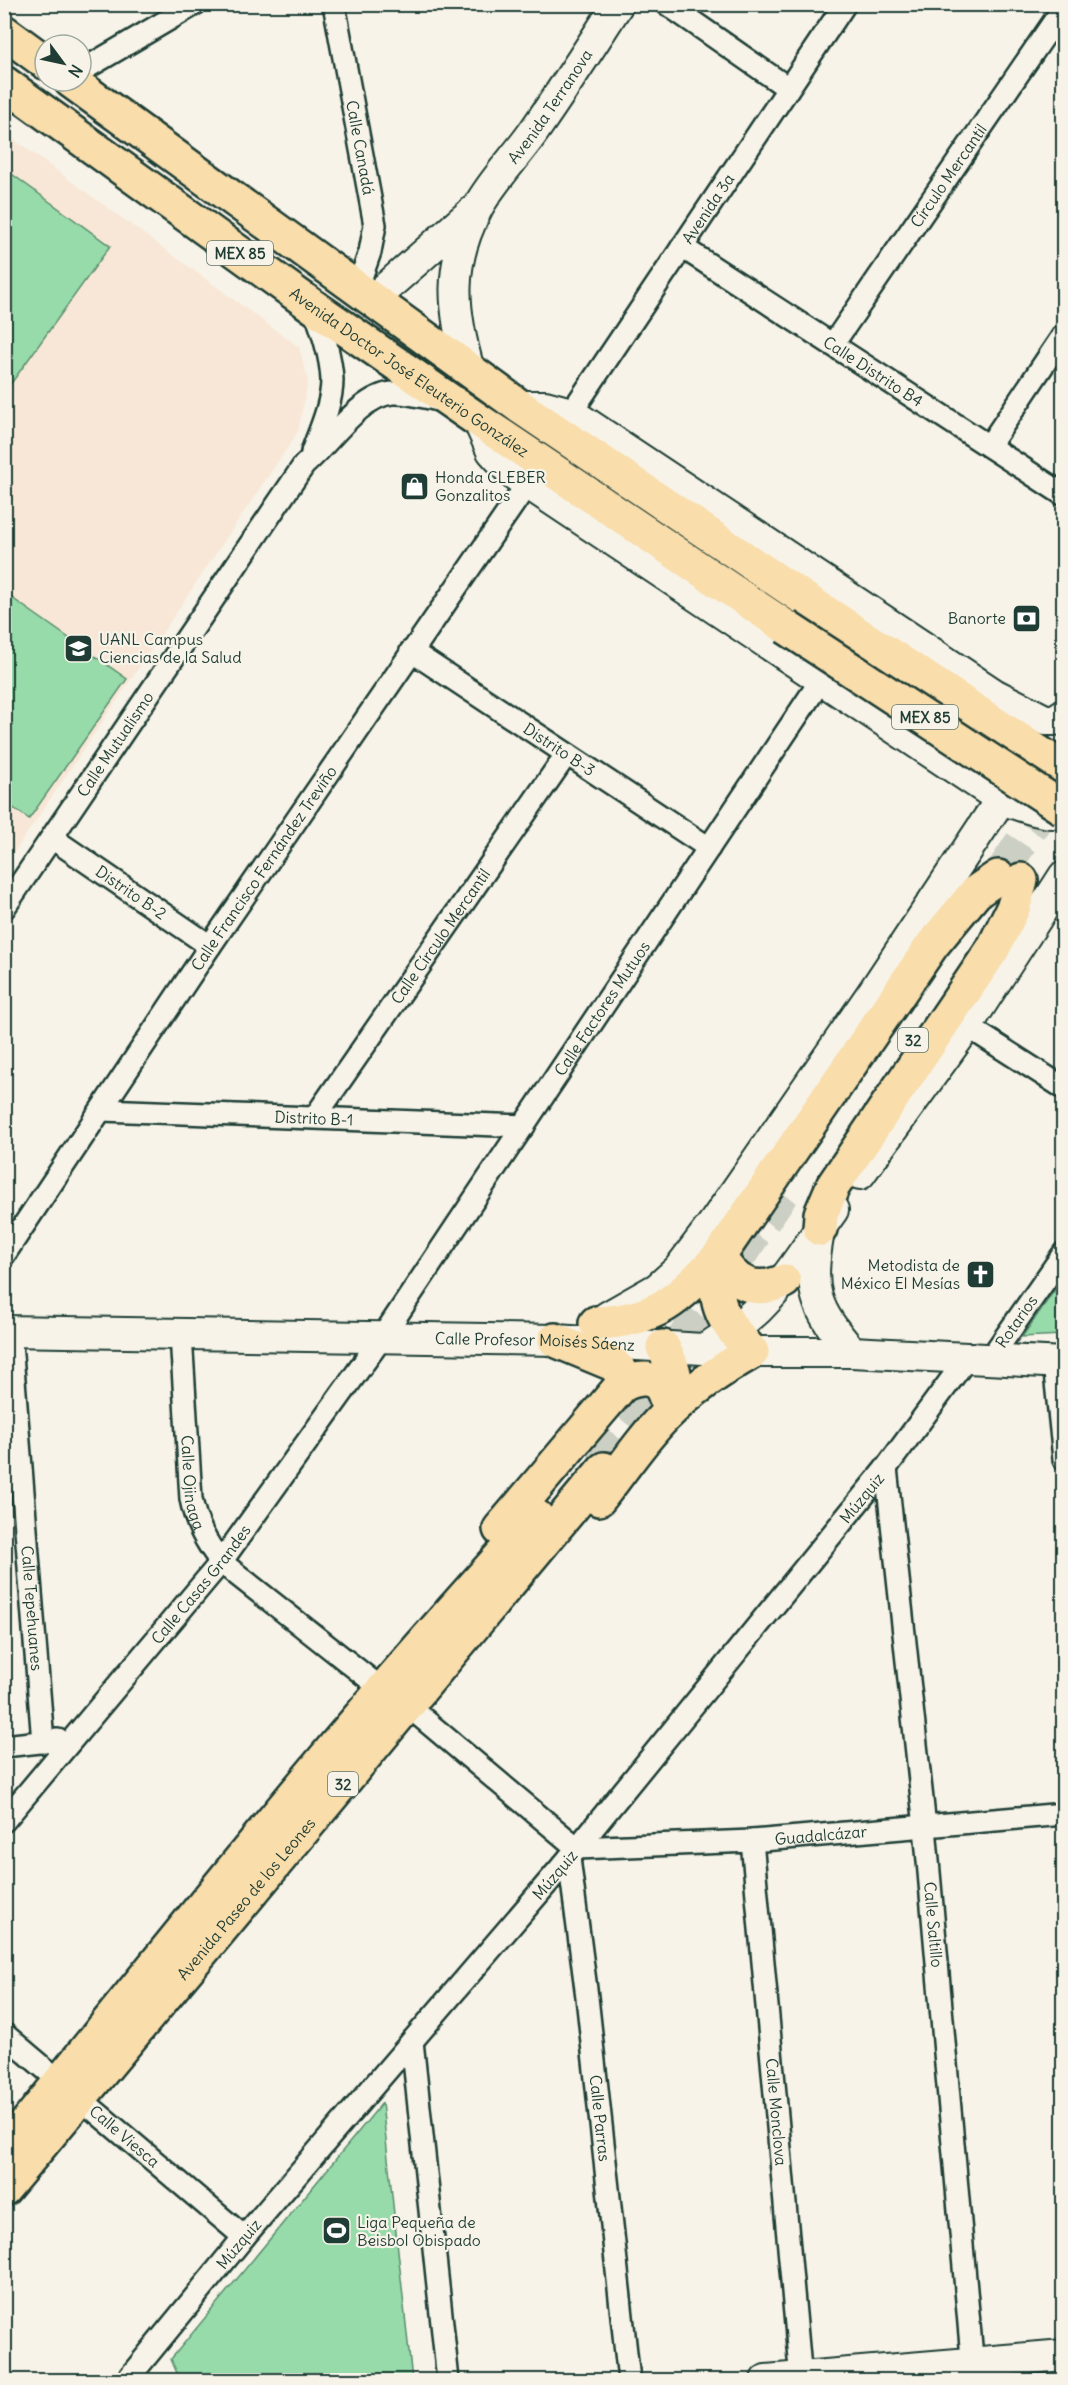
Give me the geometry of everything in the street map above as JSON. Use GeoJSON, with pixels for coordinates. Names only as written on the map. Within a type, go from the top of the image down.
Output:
{"type":"FeatureCollection","features":[{"type":"Feature","properties":{"kind":"main road"},"geometry":{"type":"LineString","coordinates":[[4,32],[33,53]]}},
{"type":"Feature","properties":{"kind":"main road","name":"Avenida Doctor José Eleuterio González"},"geometry":{"type":"LineString","coordinates":[[4,83],[314,307],[451,402],[1064,810]]}},
{"type":"Feature","properties":{"kind":"main road","name":"Avenida Doctor José Eleuterio González"},"geometry":{"type":"LineString","coordinates":[[87,93],[519,406],[790,589],[1064,769]]}},
{"type":"Feature","properties":{"kind":"main road"},"geometry":{"type":"LineString","coordinates":[[596,1323],[621,1322],[651,1312],[681,1295],[719,1256],[932,945],[975,892],[1007,876],[1014,906],[993,949],[833,1186],[821,1214],[804,1205]]}},
{"type":"Feature","properties":{"kind":"main road","name":"32"},"geometry":{"type":"LineString","coordinates":[[804,1205],[903,1019],[1007,876]]}},
{"type":"Feature","properties":{"kind":"main road"},"geometry":{"type":"LineString","coordinates":[[719,1256],[731,1272],[751,1286],[768,1288],[784,1281]]}},
{"type":"Feature","properties":{"kind":"main road"},"geometry":{"type":"LineString","coordinates":[[455,1647],[489,1630],[515,1603],[668,1413],[694,1389],[723,1369],[742,1342],[717,1303],[715,1282],[719,1256]]}},
{"type":"Feature","properties":{"kind":"main road"},"geometry":{"type":"LineString","coordinates":[[555,1340],[612,1364],[622,1373],[622,1385]]}},
{"type":"Feature","properties":{"kind":"main road"},"geometry":{"type":"LineString","coordinates":[[663,1347],[674,1368],[677,1388],[668,1413]]}},
{"type":"Feature","properties":{"kind":"main road"},"geometry":{"type":"LineString","coordinates":[[474,1583],[480,1557],[500,1529],[622,1385],[639,1379],[660,1384],[667,1395],[668,1413]]}},
{"type":"Feature","properties":{"kind":"main road","name":"Avenida Paseo de los Leones"},"geometry":{"type":"LineString","coordinates":[[4,2189],[71,2091],[395,1698],[474,1583],[597,1464],[455,1647],[395,1698]]}},
{"type":"Feature","properties":{"kind":"main road","name":"Avenida Paseo de los Leones"},"geometry":{"type":"LineString","coordinates":[[4,2151],[71,2091]]}},
{"type":"Feature","properties":{"kind":"street"},"geometry":{"type":"LineString","coordinates":[[93,64],[195,4]]}},
{"type":"Feature","properties":{"kind":"street","name":"Calle Canadá"},"geometry":{"type":"LineString","coordinates":[[334,4],[375,225],[364,295]]}},
{"type":"Feature","properties":{"kind":"street","name":"Avenida Terranova"},"geometry":{"type":"LineString","coordinates":[[469,370],[457,329],[454,286],[462,243],[479,206],[532,134],[618,4]]}},
{"type":"Feature","properties":{"kind":"street"},"geometry":{"type":"LineString","coordinates":[[667,4],[788,88]]}},
{"type":"Feature","properties":{"kind":"street","name":"Avenida 3a"},"geometry":{"type":"LineString","coordinates":[[571,412],[846,4]]}},
{"type":"Feature","properties":{"kind":"street","name":"Círculo Mercantil"},"geometry":{"type":"LineString","coordinates":[[833,344],[1064,7]]}},
{"type":"Feature","properties":{"kind":"street","name":"Avenida Terranova"},"geometry":{"type":"LineString","coordinates":[[364,295],[479,206]]}},
{"type":"Feature","properties":{"kind":"street","name":"Calle Distrito B4"},"geometry":{"type":"LineString","coordinates":[[682,247],[1064,495]]}},
{"type":"Feature","properties":{"kind":"street","name":"Calle Mutualismo"},"geometry":{"type":"LineString","coordinates":[[309,462],[324,419],[332,382],[326,347],[314,307]]}},
{"type":"Feature","properties":{"kind":"street"},"geometry":{"type":"LineString","coordinates":[[989,446],[1064,334]]}},
{"type":"Feature","properties":{"kind":"street","name":"Calle Mutualismo"},"geometry":{"type":"LineString","coordinates":[[4,908],[172,658],[309,462],[358,411],[381,397],[393,393],[451,402]]}},
{"type":"Feature","properties":{"kind":"street"},"geometry":{"type":"LineString","coordinates":[[519,406],[544,406],[571,412],[986,689],[1054,717]]}},
{"type":"Feature","properties":{"kind":"street"},"geometry":{"type":"LineString","coordinates":[[478,420],[492,451],[512,473],[821,680],[1001,799],[1058,814],[1064,810]]}},
{"type":"Feature","properties":{"kind":"street","name":"Calle Francisco Fernández Treviño"},"geometry":{"type":"LineString","coordinates":[[4,1255],[210,946],[528,483]]}},
{"type":"Feature","properties":{"kind":"street","name":"Distrito B-3"},"geometry":{"type":"LineString","coordinates":[[411,651],[709,848]]}},
{"type":"Feature","properties":{"kind":"street","name":"Calle Factores Mutuos"},"geometry":{"type":"LineString","coordinates":[[383,1336],[821,680]]}},
{"type":"Feature","properties":{"kind":"street","name":"Calle Círculo Mercantil"},"geometry":{"type":"LineString","coordinates":[[315,1117],[566,755]]}},
{"type":"Feature","properties":{"kind":"street"},"geometry":{"type":"LineString","coordinates":[[555,1340],[596,1323],[658,1288],[678,1270],[728,1204],[1001,799]]}},
{"type":"Feature","properties":{"kind":"street","name":"Distrito B-2"},"geometry":{"type":"LineString","coordinates":[[52,838],[210,946]]}},
{"type":"Feature","properties":{"kind":"street"},"geometry":{"type":"LineString","coordinates":[[1064,876],[967,1026],[804,1205],[784,1281],[754,1316],[742,1342],[852,1352],[1059,1363],[1064,1459]]}},
{"type":"Feature","properties":{"kind":"street"},"geometry":{"type":"LineString","coordinates":[[967,1026],[1064,1088]]}},
{"type":"Feature","properties":{"kind":"street","name":"Distrito B-1"},"geometry":{"type":"LineString","coordinates":[[102,1110],[524,1126]]}},
{"type":"Feature","properties":{"kind":"street"},"geometry":{"type":"LineString","coordinates":[[719,1256],[728,1204]]}},
{"type":"Feature","properties":{"kind":"street"},"geometry":{"type":"LineString","coordinates":[[804,1205],[814,1257],[817,1302],[831,1328],[852,1352]]}},
{"type":"Feature","properties":{"kind":"street","name":"Rotarios"},"geometry":{"type":"LineString","coordinates":[[979,1358],[1064,1253]]}},
{"type":"Feature","properties":{"kind":"street","name":"Calle Profesor Moisés Sáenz"},"geometry":{"type":"LineString","coordinates":[[7,1330],[181,1335],[555,1340],[704,1349],[742,1342]]}},
{"type":"Feature","properties":{"kind":"street","name":"Calle Tepehuanes"},"geometry":{"type":"LineString","coordinates":[[7,1330],[43,1742]]}},
{"type":"Feature","properties":{"kind":"street","name":"Calle Ojinaga"},"geometry":{"type":"LineString","coordinates":[[181,1335],[191,1499],[195,1521],[204,1540],[221,1562],[395,1698],[573,1853]]}},
{"type":"Feature","properties":{"kind":"street","name":"Calle Casas Grandes"},"geometry":{"type":"LineString","coordinates":[[4,1821],[221,1562],[383,1336]]}},
{"type":"Feature","properties":{"kind":"street","name":"Múzquiz"},"geometry":{"type":"LineString","coordinates":[[127,2380],[244,2238],[573,1853],[886,1468],[979,1358]]}},
{"type":"Feature","properties":{"kind":"street","name":"Calle Saltillo"},"geometry":{"type":"LineString","coordinates":[[886,1468],[925,1827],[973,2372]]}},
{"type":"Feature","properties":{"kind":"street"},"geometry":{"type":"LineString","coordinates":[[4,1746],[75,1739]]}},
{"type":"Feature","properties":{"kind":"street","name":"Guadalcázar"},"geometry":{"type":"LineString","coordinates":[[573,1853],[752,1841],[1064,1814]]}},
{"type":"Feature","properties":{"kind":"street","name":"Calle Monclova"},"geometry":{"type":"LineString","coordinates":[[752,1841],[801,2379]]}},
{"type":"Feature","properties":{"kind":"street","name":"Calle Parras"},"geometry":{"type":"LineString","coordinates":[[573,1853],[629,2380]]}},
{"type":"Feature","properties":{"kind":"street","name":"Calle Viesca"},"geometry":{"type":"LineString","coordinates":[[4,2034],[244,2238]]}},
{"type":"Feature","properties":{"kind":"street"},"geometry":{"type":"LineString","coordinates":[[412,2041],[448,2380]]}},
{"type":"Feature","properties":{"kind":"street"},"geometry":{"type":"LineString","coordinates":[[766,2380],[973,2372],[1064,2355]]}},
{"type":"Feature","properties":{"kind":"shaded area","name":"UANL Campus Ciencias de la Salud"},"geometry":{"type":"Polygon","coordinates":[[[5,133],[299,347],[308,381],[298,432],[5,866],[5,133]]]}},
{"type":"Feature","properties":{"kind":"green space"},"geometry":{"type":"Polygon","coordinates":[[[5,169],[110,246],[5,392],[5,169]]]}},
{"type":"Feature","properties":{"kind":"green space"},"geometry":{"type":"Polygon","coordinates":[[[5,593],[127,679],[29,819],[5,802],[5,593]]]}},
{"type":"Feature","properties":{"kind":"green space"},"geometry":{"type":"Polygon","coordinates":[[[1063,1278],[1063,1335],[1022,1337],[1063,1278]]]}},
{"type":"Feature","properties":{"kind":"green space","name":"Liga Pequeña de Beisbol Obispado"},"geometry":{"type":"Polygon","coordinates":[[[382,2103],[412,2380],[180,2380],[171,2359],[382,2103]]]}},
{"type":"Feature","properties":{"kind":"tunnel"},"geometry":{"type":"LineString","coordinates":[[1003,870],[1057,788]]}},
{"type":"Feature","properties":{"kind":"tunnel"},"geometry":{"type":"LineString","coordinates":[[591,1458],[660,1372],[789,1184]]}},
{"type":"Feature","properties":{"kind":"place","name":"Honda CLEBER Gonzalitos"},"geometry":{"type":"Point","coordinates":[414,486]}},
{"type":"Feature","properties":{"kind":"place","name":"Banorte"},"geometry":{"type":"Point","coordinates":[1027,618]}},
{"type":"Feature","properties":{"kind":"place","name":"UANL Campus Ciencias de la Salud"},"geometry":{"type":"Point","coordinates":[78,648]}},
{"type":"Feature","properties":{"kind":"place","name":"Metodista de México El Mesías"},"geometry":{"type":"Point","coordinates":[981,1274]}},
{"type":"Feature","properties":{"kind":"place","name":"Liga Pequeña de Beisbol Obispado"},"geometry":{"type":"Point","coordinates":[336,2231]}}]}
